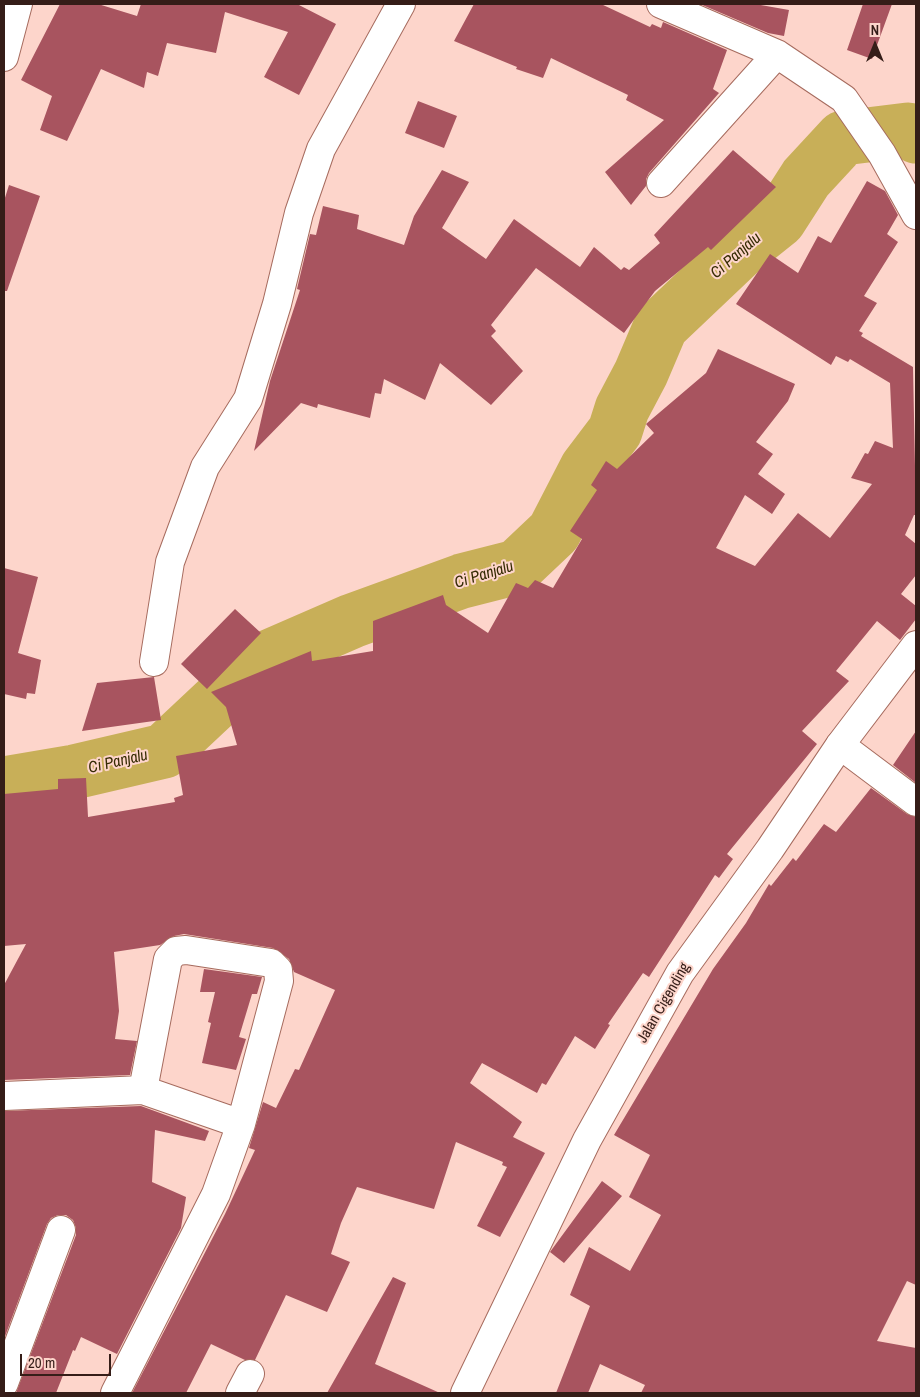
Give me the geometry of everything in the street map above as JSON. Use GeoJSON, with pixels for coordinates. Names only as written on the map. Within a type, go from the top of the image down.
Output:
{"type":"FeatureCollection","features":[{"type":"Feature","properties":{"kind":"street"},"geometry":{"type":"LineString","coordinates":[[4,57],[18,4]]}},
{"type":"Feature","properties":{"kind":"street"},"geometry":{"type":"LineString","coordinates":[[154,662],[170,562],[205,466],[248,399],[277,304],[299,213],[321,149],[401,4]]}},
{"type":"Feature","properties":{"kind":"street"},"geometry":{"type":"LineString","coordinates":[[661,4],[777,54],[844,99],[882,154],[916,215]]}},
{"type":"Feature","properties":{"kind":"street"},"geometry":{"type":"LineString","coordinates":[[661,183],[777,54]]}},
{"type":"Feature","properties":{"kind":"street","name":"Jalan Cigending"},"geometry":{"type":"LineString","coordinates":[[465,1393],[587,1140],[680,974],[770,849],[840,745],[916,645]]}},
{"type":"Feature","properties":{"kind":"street"},"geometry":{"type":"LineString","coordinates":[[840,745],[916,802]]}},
{"type":"Feature","properties":{"kind":"street"},"geometry":{"type":"LineString","coordinates":[[114,1393],[216,1194],[241,1124],[279,981],[278,970],[271,963],[186,950],[176,951],[168,959],[143,1090]]}},
{"type":"Feature","properties":{"kind":"street"},"geometry":{"type":"LineString","coordinates":[[4,1096],[143,1090],[241,1124]]}},
{"type":"Feature","properties":{"kind":"street"},"geometry":{"type":"LineString","coordinates":[[4,1383],[61,1230]]}},
{"type":"Feature","properties":{"kind":"building"},"geometry":{"type":"Polygon","coordinates":[[[60,4],[98,4],[137,16],[141,4],[297,4],[336,24],[299,95],[264,77],[288,32],[225,12],[216,53],[167,43],[158,76],[147,72],[144,88],[101,69],[67,141],[40,130],[52,96],[21,80],[60,4]]]}},
{"type":"Feature","properties":{"kind":"building"},"geometry":{"type":"Polygon","coordinates":[[[474,4],[601,4],[650,27],[652,24],[661,28],[663,22],[727,50],[713,89],[719,93],[649,173],[646,179],[646,186],[631,205],[605,172],[664,120],[626,100],[628,95],[551,58],[543,78],[516,69],[517,67],[454,41],[474,4]]]}},
{"type":"Feature","properties":{"kind":"building"},"geometry":{"type":"Polygon","coordinates":[[[700,4],[755,4],[789,10],[784,36],[768,33],[700,4]]]}},
{"type":"Feature","properties":{"kind":"building"},"geometry":{"type":"Polygon","coordinates":[[[863,4],[892,4],[872,59],[847,50],[863,4]]]}},
{"type":"Feature","properties":{"kind":"building"},"geometry":{"type":"Polygon","coordinates":[[[418,101],[457,116],[444,148],[405,133],[418,101]]]}},
{"type":"Feature","properties":{"kind":"building"},"geometry":{"type":"Polygon","coordinates":[[[733,150],[776,187],[711,250],[708,247],[655,291],[624,333],[536,268],[491,325],[496,331],[491,336],[523,371],[491,405],[440,363],[425,400],[384,379],[381,394],[375,393],[370,418],[318,404],[317,408],[301,403],[254,451],[270,381],[300,290],[297,289],[310,234],[316,235],[323,206],[359,215],[357,229],[404,245],[414,216],[442,170],[469,182],[442,228],[486,259],[514,219],[580,267],[594,247],[621,270],[624,267],[629,270],[660,243],[654,235],[733,150]]]}},
{"type":"Feature","properties":{"kind":"building"},"geometry":{"type":"Polygon","coordinates":[[[867,181],[885,191],[898,215],[887,234],[898,242],[864,296],[877,303],[859,331],[863,333],[861,336],[913,367],[916,515],[914,515],[905,535],[916,544],[916,575],[901,594],[916,606],[916,619],[900,640],[877,621],[836,671],[849,681],[802,731],[817,744],[727,854],[733,859],[719,878],[715,875],[649,977],[643,973],[608,1024],[610,1025],[595,1049],[575,1036],[546,1085],[542,1083],[537,1093],[482,1063],[470,1083],[522,1122],[513,1137],[545,1153],[500,1237],[477,1226],[507,1167],[502,1165],[503,1162],[456,1142],[434,1209],[357,1187],[341,1223],[331,1254],[350,1262],[327,1312],[286,1295],[255,1360],[245,1360],[211,1344],[186,1393],[132,1393],[225,1214],[255,1150],[249,1148],[263,1102],[276,1108],[295,1069],[299,1070],[335,990],[294,972],[289,959],[273,948],[184,934],[174,936],[160,945],[114,952],[119,1011],[115,1039],[137,1041],[130,1075],[4,1080],[4,985],[26,944],[4,946],[4,794],[58,789],[58,779],[86,778],[88,817],[175,802],[174,798],[183,795],[176,756],[237,745],[226,707],[211,692],[311,651],[312,661],[373,651],[373,621],[443,595],[446,605],[488,633],[516,583],[528,588],[535,580],[553,588],[582,539],[570,531],[597,490],[591,485],[606,461],[617,469],[654,433],[646,424],[706,373],[718,349],[795,384],[788,401],[756,442],[773,454],[758,474],[785,494],[772,514],[745,495],[716,548],[755,566],[798,513],[830,538],[872,484],[851,478],[865,453],[868,454],[875,441],[893,448],[890,383],[850,359],[848,362],[836,356],[831,365],[736,304],[770,254],[798,273],[818,236],[831,243],[867,181]]]}},
{"type":"Feature","properties":{"kind":"building"},"geometry":{"type":"Polygon","coordinates":[[[9,185],[40,196],[7,291],[4,291],[4,201],[9,185]]]}},
{"type":"Feature","properties":{"kind":"building"},"geometry":{"type":"Polygon","coordinates":[[[4,568],[38,577],[18,653],[41,660],[35,694],[27,693],[26,699],[4,694],[4,568]]]}},
{"type":"Feature","properties":{"kind":"building"},"geometry":{"type":"Polygon","coordinates":[[[235,609],[261,633],[207,689],[181,664],[235,609]]]}},
{"type":"Feature","properties":{"kind":"building"},"geometry":{"type":"Polygon","coordinates":[[[154,677],[161,720],[82,731],[97,683],[154,677]]]}},
{"type":"Feature","properties":{"kind":"building"},"geometry":{"type":"Polygon","coordinates":[[[916,731],[916,783],[893,765],[916,731]]]}},
{"type":"Feature","properties":{"kind":"building"},"geometry":{"type":"Polygon","coordinates":[[[871,788],[907,814],[916,817],[916,1285],[907,1281],[877,1341],[916,1348],[916,1393],[641,1393],[645,1385],[600,1364],[588,1393],[556,1393],[590,1306],[570,1295],[589,1247],[630,1271],[661,1215],[629,1197],[650,1155],[614,1135],[713,969],[746,923],[769,884],[771,886],[793,858],[796,861],[824,824],[836,832],[871,788]]]}},
{"type":"Feature","properties":{"kind":"building"},"geometry":{"type":"Polygon","coordinates":[[[204,969],[262,977],[257,994],[252,994],[239,1037],[246,1039],[236,1070],[202,1063],[211,1023],[208,1022],[215,992],[200,992],[204,969]]]}},
{"type":"Feature","properties":{"kind":"building"},"geometry":{"type":"Polygon","coordinates":[[[141,1106],[209,1131],[205,1141],[155,1130],[152,1182],[186,1197],[181,1228],[117,1354],[81,1337],[75,1351],[73,1350],[56,1393],[16,1393],[76,1235],[76,1228],[73,1220],[66,1215],[58,1215],[51,1218],[47,1224],[4,1339],[4,1111],[141,1106]]]}},
{"type":"Feature","properties":{"kind":"building"},"geometry":{"type":"Polygon","coordinates":[[[602,1181],[622,1196],[564,1263],[550,1252],[602,1181]]]}},
{"type":"Feature","properties":{"kind":"building"},"geometry":{"type":"Polygon","coordinates":[[[393,1277],[406,1283],[375,1364],[440,1393],[327,1393],[393,1277]]]}},
{"type":"Feature","properties":{"kind":"waterway","name":"Ci Panjalu"},"geometry":{"type":"LineString","coordinates":[[4,784],[74,772],[164,751],[260,661],[352,621],[462,581],[517,567],[554,532],[587,468],[615,431],[622,409],[641,373],[661,326],[739,252],[779,220],[806,178],[843,138],[908,130],[916,136]]}}]}
